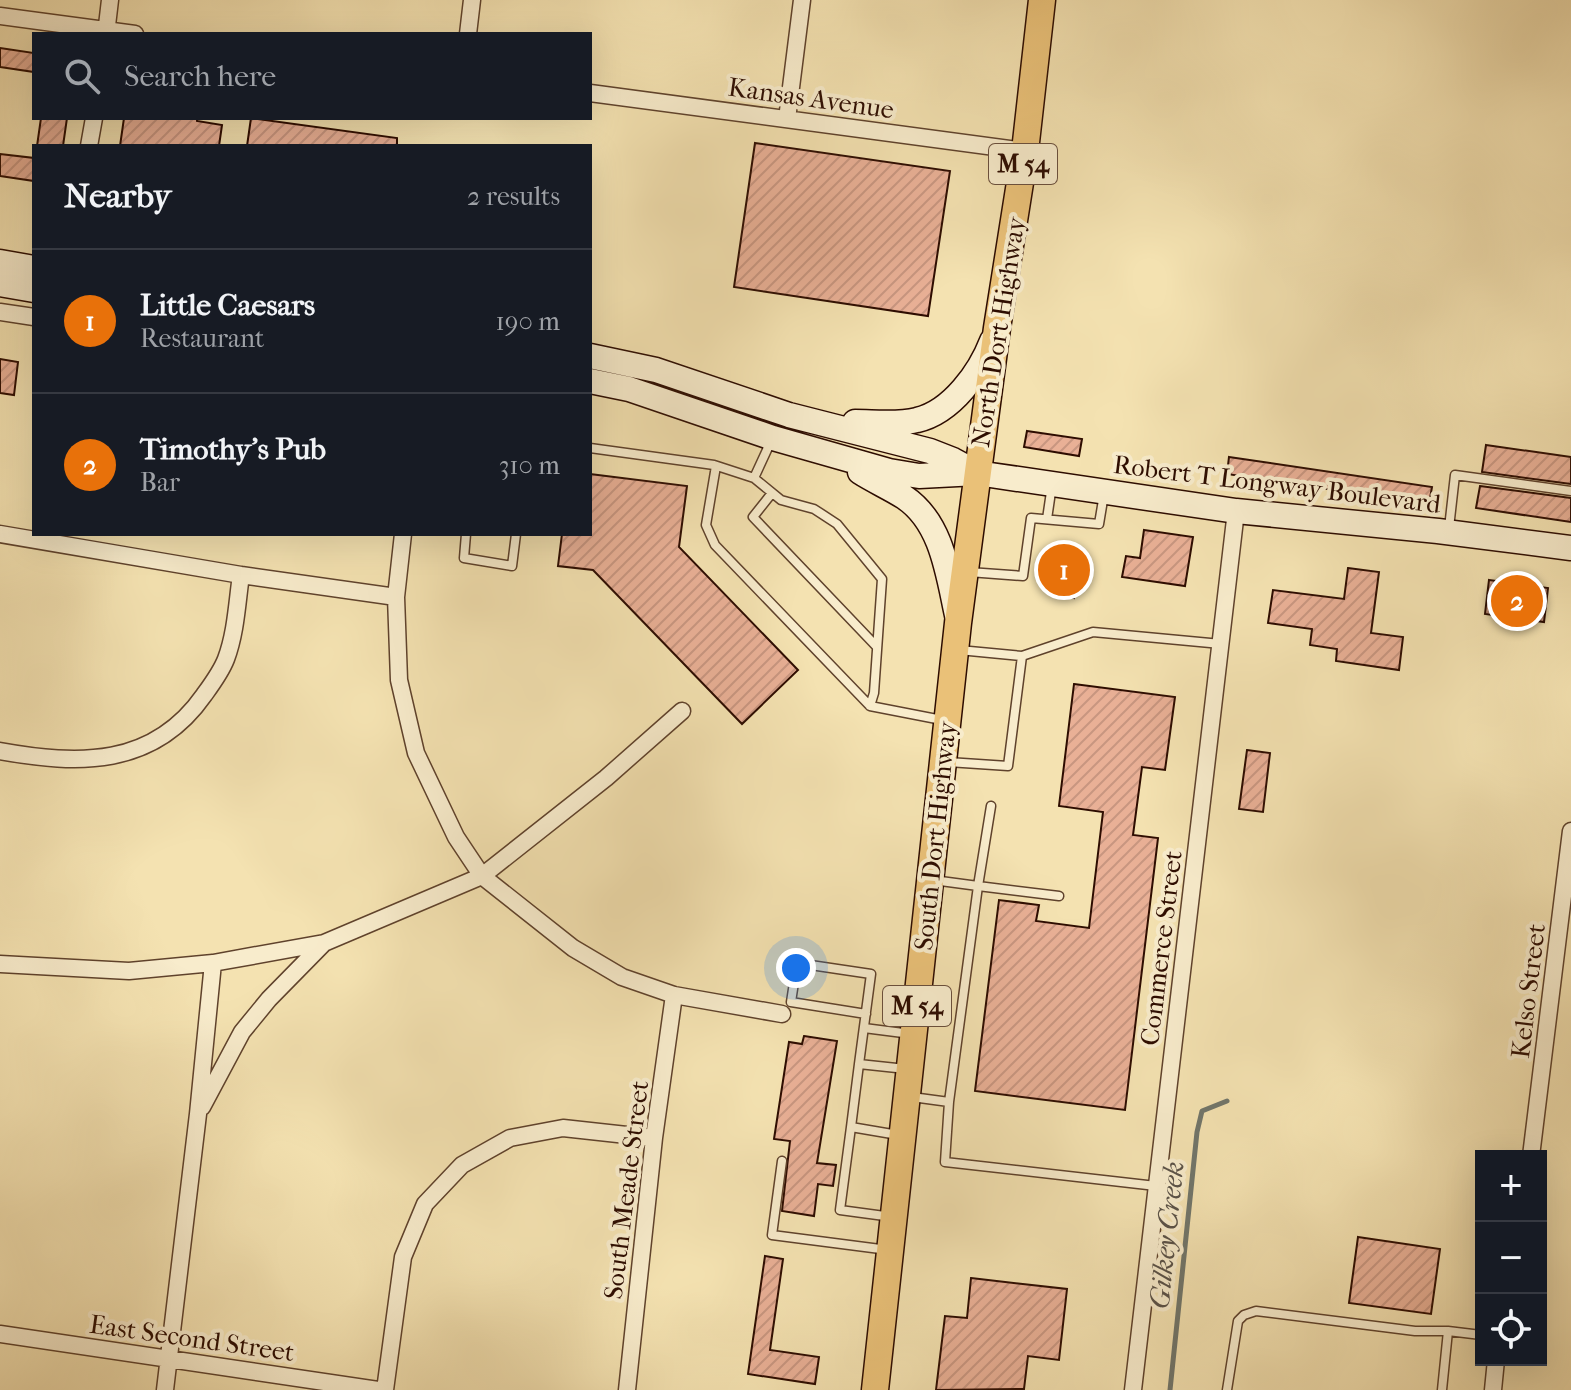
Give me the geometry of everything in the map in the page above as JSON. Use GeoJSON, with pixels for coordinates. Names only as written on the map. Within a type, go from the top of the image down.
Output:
{"type":"FeatureCollection","features":[{"type":"Feature","properties":{"kind":"main road","name":"North Dort Highway"},"geometry":{"type":"LineString","coordinates":[[977,473],[1025,151],[1042,0]]}},
{"type":"Feature","properties":{"kind":"main road","name":"South Dort Highway"},"geometry":{"type":"LineString","coordinates":[[875,1390],[977,473]]}},
{"type":"Feature","properties":{"kind":"street"},"geometry":{"type":"LineString","coordinates":[[0,16],[106,32],[110,0]]}},
{"type":"Feature","properties":{"kind":"street"},"geometry":{"type":"LineString","coordinates":[[468,32],[472,0]]}},
{"type":"Feature","properties":{"kind":"street"},"geometry":{"type":"LineString","coordinates":[[787,119],[802,0]]}},
{"type":"Feature","properties":{"kind":"street","name":"Kansas Avenue"},"geometry":{"type":"LineString","coordinates":[[592,93],[1025,151]]}},
{"type":"Feature","properties":{"kind":"street"},"geometry":{"type":"LineString","coordinates":[[89,144],[94,120]]}},
{"type":"Feature","properties":{"kind":"street"},"geometry":{"type":"LineString","coordinates":[[0,262],[32,268]]}},
{"type":"Feature","properties":{"kind":"street"},"geometry":{"type":"LineString","coordinates":[[0,284],[32,290]]}},
{"type":"Feature","properties":{"kind":"street"},"geometry":{"type":"LineString","coordinates":[[0,312],[32,317]]}},
{"type":"Feature","properties":{"kind":"street"},"geometry":{"type":"LineString","coordinates":[[789,415],[847,422],[918,420],[950,402],[961,391],[985,359],[997,328]]}},
{"type":"Feature","properties":{"kind":"street","name":"Robert T Longway Boulevard"},"geometry":{"type":"LineString","coordinates":[[592,356],[656,370],[789,415],[930,451],[977,473]]}},
{"type":"Feature","properties":{"kind":"street","name":"Robert T Longway Boulevard"},"geometry":{"type":"LineString","coordinates":[[592,381],[629,389],[842,459],[919,476],[977,473],[1236,511],[1448,532],[1571,548]]}},
{"type":"Feature","properties":{"kind":"street"},"geometry":{"type":"LineString","coordinates":[[842,459],[906,498],[923,515],[935,534],[947,568],[958,623]]}},
{"type":"Feature","properties":{"kind":"street","name":"Commerce Street"},"geometry":{"type":"LineString","coordinates":[[1133,1390],[1236,511]]}},
{"type":"Feature","properties":{"kind":"street"},"geometry":{"type":"LineString","coordinates":[[0,534],[39,537],[241,575],[396,597]]}},
{"type":"Feature","properties":{"kind":"street"},"geometry":{"type":"LineString","coordinates":[[403,536],[396,597],[399,680],[416,753],[456,837],[482,876],[573,948],[622,977],[674,995],[782,1014]]}},
{"type":"Feature","properties":{"kind":"street"},"geometry":{"type":"LineString","coordinates":[[0,751],[49,760],[105,758],[146,746],[169,733],[195,708],[225,661],[234,632],[241,575]]}},
{"type":"Feature","properties":{"kind":"street"},"geometry":{"type":"LineString","coordinates":[[0,964],[129,971],[213,963],[324,943],[482,876],[606,778],[682,711]]}},
{"type":"Feature","properties":{"kind":"street","name":"Kelso Street"},"geometry":{"type":"LineString","coordinates":[[1532,1150],[1566,913],[1571,831]]}},
{"type":"Feature","properties":{"kind":"street"},"geometry":{"type":"LineString","coordinates":[[198,1114],[242,1032],[269,999],[324,943]]}},
{"type":"Feature","properties":{"kind":"street"},"geometry":{"type":"LineString","coordinates":[[165,1390],[213,963]]}},
{"type":"Feature","properties":{"kind":"street","name":"South Meade Street"},"geometry":{"type":"LineString","coordinates":[[627,1390],[654,1138],[674,995]]}},
{"type":"Feature","properties":{"kind":"street"},"geometry":{"type":"LineString","coordinates":[[385,1390],[403,1257],[425,1204],[462,1165],[510,1138],[563,1128],[654,1138]]}},
{"type":"Feature","properties":{"kind":"street","name":"East Second Street"},"geometry":{"type":"LineString","coordinates":[[0,1334],[378,1390]]}},
{"type":"Feature","properties":{"kind":"street"},"geometry":{"type":"LineString","coordinates":[[1493,1390],[1495,1366]]}},
{"type":"Feature","properties":{"kind":"lane"},"geometry":{"type":"LineString","coordinates":[[754,478],[773,438]]}},
{"type":"Feature","properties":{"kind":"lane"},"geometry":{"type":"LineString","coordinates":[[592,448],[716,466],[754,478],[781,500],[814,509],[837,524],[882,579],[874,693],[870,706]]}},
{"type":"Feature","properties":{"kind":"lane"},"geometry":{"type":"LineString","coordinates":[[716,466],[706,525],[715,545],[870,706],[948,721]]}},
{"type":"Feature","properties":{"kind":"lane"},"geometry":{"type":"LineString","coordinates":[[1448,532],[1455,475],[1571,491]]}},
{"type":"Feature","properties":{"kind":"lane"},"geometry":{"type":"LineString","coordinates":[[1047,519],[1052,484]]}},
{"type":"Feature","properties":{"kind":"lane"},"geometry":{"type":"LineString","coordinates":[[965,572],[1023,576],[1031,518],[1099,524],[1104,492]]}},
{"type":"Feature","properties":{"kind":"lane"},"geometry":{"type":"LineString","coordinates":[[772,493],[753,517],[877,647]]}},
{"type":"Feature","properties":{"kind":"lane"},"geometry":{"type":"LineString","coordinates":[[466,536],[464,558],[512,566],[516,536]]}},
{"type":"Feature","properties":{"kind":"lane"},"geometry":{"type":"LineString","coordinates":[[955,650],[1022,656],[1093,632],[1221,644]]}},
{"type":"Feature","properties":{"kind":"lane"},"geometry":{"type":"LineString","coordinates":[[943,761],[1008,766],[1022,656]]}},
{"type":"Feature","properties":{"kind":"lane"},"geometry":{"type":"LineString","coordinates":[[991,806],[949,1102],[945,1162],[1157,1186]]}},
{"type":"Feature","properties":{"kind":"lane"},"geometry":{"type":"LineString","coordinates":[[931,880],[1059,896]]}},
{"type":"Feature","properties":{"kind":"lane"},"geometry":{"type":"LineString","coordinates":[[866,1014],[791,1002],[797,963],[871,974],[866,1014],[840,1210],[894,1217]]}},
{"type":"Feature","properties":{"kind":"lane"},"geometry":{"type":"LineString","coordinates":[[864,1028],[914,1035]]}},
{"type":"Feature","properties":{"kind":"lane"},"geometry":{"type":"LineString","coordinates":[[859,1064],[910,1069]]}},
{"type":"Feature","properties":{"kind":"lane"},"geometry":{"type":"LineString","coordinates":[[907,1097],[949,1102]]}},
{"type":"Feature","properties":{"kind":"lane"},"geometry":{"type":"LineString","coordinates":[[851,1127],[903,1135]]}},
{"type":"Feature","properties":{"kind":"lane"},"geometry":{"type":"LineString","coordinates":[[782,1161],[772,1235],[890,1250]]}},
{"type":"Feature","properties":{"kind":"lane"},"geometry":{"type":"LineString","coordinates":[[1227,1390],[1238,1321],[1256,1311],[1415,1331],[1475,1334]]}},
{"type":"Feature","properties":{"kind":"lane"},"geometry":{"type":"LineString","coordinates":[[1442,1390],[1448,1331]]}},
{"type":"Feature","properties":{"kind":"building"},"geometry":{"type":"Polygon","coordinates":[[[0,48],[32,53],[32,72],[0,67],[0,48]]]}},
{"type":"Feature","properties":{"kind":"building"},"geometry":{"type":"Polygon","coordinates":[[[41,120],[67,120],[63,144],[37,144],[41,120]]]}},
{"type":"Feature","properties":{"kind":"building"},"geometry":{"type":"Polygon","coordinates":[[[124,120],[197,120],[222,125],[219,144],[120,144],[124,120]]]}},
{"type":"Feature","properties":{"kind":"building"},"geometry":{"type":"Polygon","coordinates":[[[251,120],[397,138],[397,144],[247,144],[251,120]]]}},
{"type":"Feature","properties":{"kind":"building"},"geometry":{"type":"Polygon","coordinates":[[[755,143],[950,171],[928,316],[734,287],[755,143]]]}},
{"type":"Feature","properties":{"kind":"building"},"geometry":{"type":"Polygon","coordinates":[[[0,154],[32,158],[32,181],[0,176],[0,154]]]}},
{"type":"Feature","properties":{"kind":"building"},"geometry":{"type":"Polygon","coordinates":[[[0,359],[18,362],[14,395],[0,393],[0,359]]]}},
{"type":"Feature","properties":{"kind":"building"},"geometry":{"type":"Polygon","coordinates":[[[1027,431],[1082,439],[1079,456],[1024,447],[1027,431]]]}},
{"type":"Feature","properties":{"kind":"building"},"geometry":{"type":"Polygon","coordinates":[[[1486,445],[1571,457],[1571,484],[1482,472],[1486,445]]]}},
{"type":"Feature","properties":{"kind":"building"},"geometry":{"type":"Polygon","coordinates":[[[1229,457],[1432,487],[1429,504],[1227,474],[1229,457]]]}},
{"type":"Feature","properties":{"kind":"building"},"geometry":{"type":"Polygon","coordinates":[[[592,474],[687,486],[679,547],[798,670],[742,724],[593,570],[558,566],[562,536],[592,536],[592,474]]]}},
{"type":"Feature","properties":{"kind":"building"},"geometry":{"type":"Polygon","coordinates":[[[1480,486],[1571,498],[1571,522],[1476,508],[1480,486]]]}},
{"type":"Feature","properties":{"kind":"building"},"geometry":{"type":"Polygon","coordinates":[[[1144,530],[1193,537],[1185,586],[1122,577],[1126,556],[1140,558],[1144,530]]]}},
{"type":"Feature","properties":{"kind":"building"},"geometry":{"type":"Polygon","coordinates":[[[1057,552],[1081,556],[1074,598],[1050,594],[1057,552]]]}},
{"type":"Feature","properties":{"kind":"building"},"geometry":{"type":"Polygon","coordinates":[[[1348,568],[1379,572],[1371,633],[1403,637],[1399,670],[1336,661],[1337,649],[1310,645],[1312,629],[1268,623],[1273,590],[1344,599],[1348,568]]]}},
{"type":"Feature","properties":{"kind":"building"},"geometry":{"type":"Polygon","coordinates":[[[1489,580],[1548,588],[1544,622],[1485,614],[1489,580]]]}},
{"type":"Feature","properties":{"kind":"building"},"geometry":{"type":"Polygon","coordinates":[[[1074,684],[1175,697],[1165,770],[1142,767],[1133,835],[1158,838],[1125,1110],[975,1091],[999,900],[1039,905],[1036,921],[1089,928],[1103,812],[1059,806],[1074,684]]]}},
{"type":"Feature","properties":{"kind":"building"},"geometry":{"type":"Polygon","coordinates":[[[1247,750],[1270,753],[1263,812],[1239,809],[1247,750]]]}},
{"type":"Feature","properties":{"kind":"building"},"geometry":{"type":"Polygon","coordinates":[[[804,1036],[837,1041],[817,1163],[836,1165],[833,1186],[818,1184],[814,1216],[782,1211],[790,1141],[774,1139],[789,1042],[802,1044],[804,1036]]]}},
{"type":"Feature","properties":{"kind":"building"},"geometry":{"type":"Polygon","coordinates":[[[1358,1237],[1440,1249],[1431,1314],[1349,1303],[1358,1237]]]}},
{"type":"Feature","properties":{"kind":"building"},"geometry":{"type":"Polygon","coordinates":[[[765,1256],[783,1259],[770,1350],[819,1357],[815,1384],[748,1374],[765,1256]]]}},
{"type":"Feature","properties":{"kind":"building"},"geometry":{"type":"Polygon","coordinates":[[[971,1278],[1067,1289],[1059,1360],[1028,1356],[1024,1389],[936,1390],[945,1316],[967,1318],[971,1278]]]}},
{"type":"Feature","properties":{"kind":"waterway","name":"Gilkey Creek"},"geometry":{"type":"LineString","coordinates":[[1170,1390],[1197,1132],[1202,1111],[1227,1101]]}},
{"type":"Feature","properties":{"kind":"place","name":"Little Caesars"},"geometry":{"type":"Point","coordinates":[1064,570]}},
{"type":"Feature","properties":{"kind":"place","name":"Timothy's Pub"},"geometry":{"type":"Point","coordinates":[1517,601]}}]}
